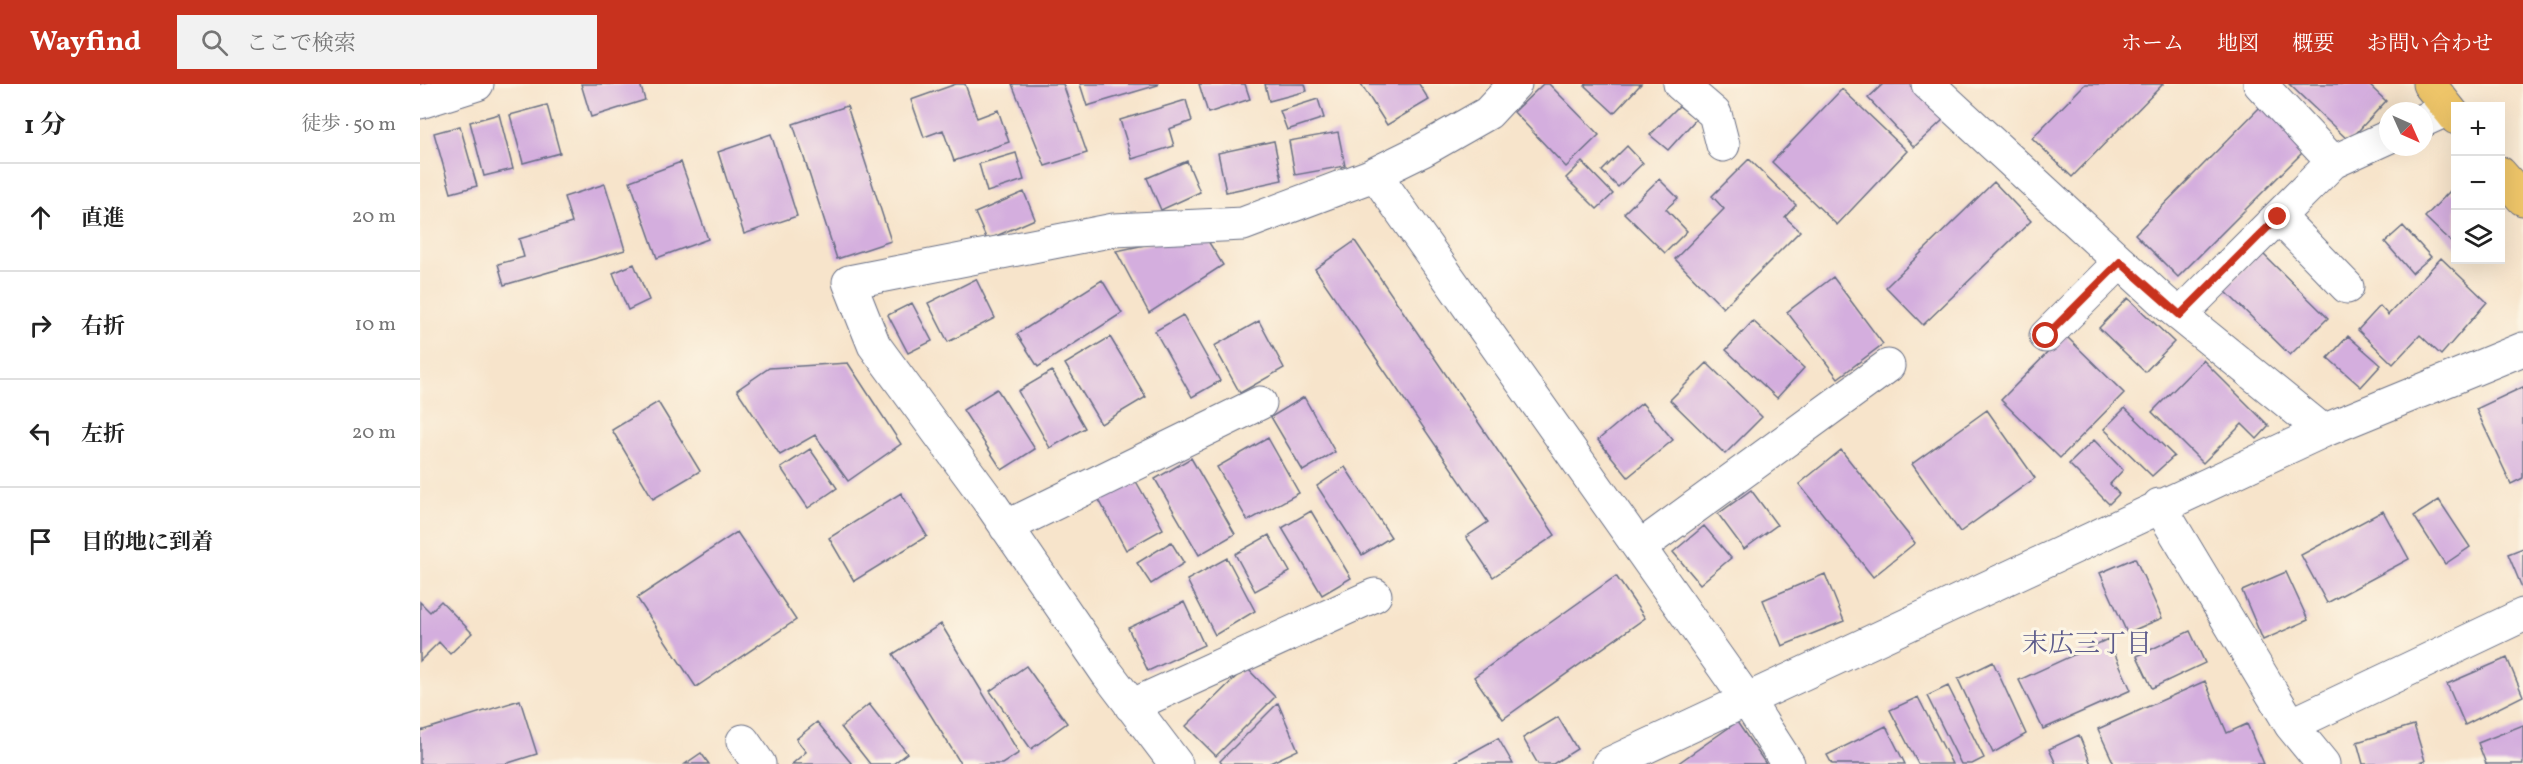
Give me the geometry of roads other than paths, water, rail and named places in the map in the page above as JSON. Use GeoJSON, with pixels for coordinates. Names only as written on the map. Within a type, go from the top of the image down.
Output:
{"type":"FeatureCollection","features":[{"type":"Feature","properties":{"kind":"main road"},"geometry":{"type":"LineString","coordinates":[[2505,179],[2523,199]]}},
{"type":"Feature","properties":{"kind":"street"},"geometry":{"type":"LineString","coordinates":[[420,102],[477,84]]}},
{"type":"Feature","properties":{"kind":"street"},"geometry":{"type":"LineString","coordinates":[[1176,764],[1131,706],[1006,527],[874,345],[849,282],[1114,230],[1243,224],[1375,174],[1423,150],[1488,113],[1515,84]]}},
{"type":"Feature","properties":{"kind":"street"},"geometry":{"type":"LineString","coordinates":[[1680,84],[1715,114],[1723,145]]}},
{"type":"Feature","properties":{"kind":"street"},"geometry":{"type":"LineString","coordinates":[[1928,84],[2180,315],[2323,431]]}},
{"type":"Feature","properties":{"kind":"street"},"geometry":{"type":"LineString","coordinates":[[2260,84],[2333,162]]}},
{"type":"Feature","properties":{"kind":"street"},"geometry":{"type":"LineString","coordinates":[[2180,315],[2333,162],[2379,141]]}},
{"type":"Feature","properties":{"kind":"street"},"geometry":{"type":"LineString","coordinates":[[1375,174],[1747,700],[1788,764]]}},
{"type":"Feature","properties":{"kind":"street"},"geometry":{"type":"LineString","coordinates":[[2278,217],[2347,287]]}},
{"type":"Feature","properties":{"kind":"street"},"geometry":{"type":"LineString","coordinates":[[2046,336],[2120,262]]}},
{"type":"Feature","properties":{"kind":"street"},"geometry":{"type":"LineString","coordinates":[[1609,764],[2159,505],[2323,431],[2523,349]]}},
{"type":"Feature","properties":{"kind":"street"},"geometry":{"type":"LineString","coordinates":[[1640,548],[1888,366]]}},
{"type":"Feature","properties":{"kind":"street"},"geometry":{"type":"LineString","coordinates":[[1006,527],[1260,403]]}},
{"type":"Feature","properties":{"kind":"street"},"geometry":{"type":"LineString","coordinates":[[2159,505],[2291,725],[2323,764]]}},
{"type":"Feature","properties":{"kind":"street"},"geometry":{"type":"LineString","coordinates":[[1131,706],[1375,595]]}},
{"type":"Feature","properties":{"kind":"street"},"geometry":{"type":"LineString","coordinates":[[2291,725],[2523,615]]}},
{"type":"Feature","properties":{"kind":"district","name":"末広三丁目"},"geometry":{"type":"Point","coordinates":[2087,645]}}]}
